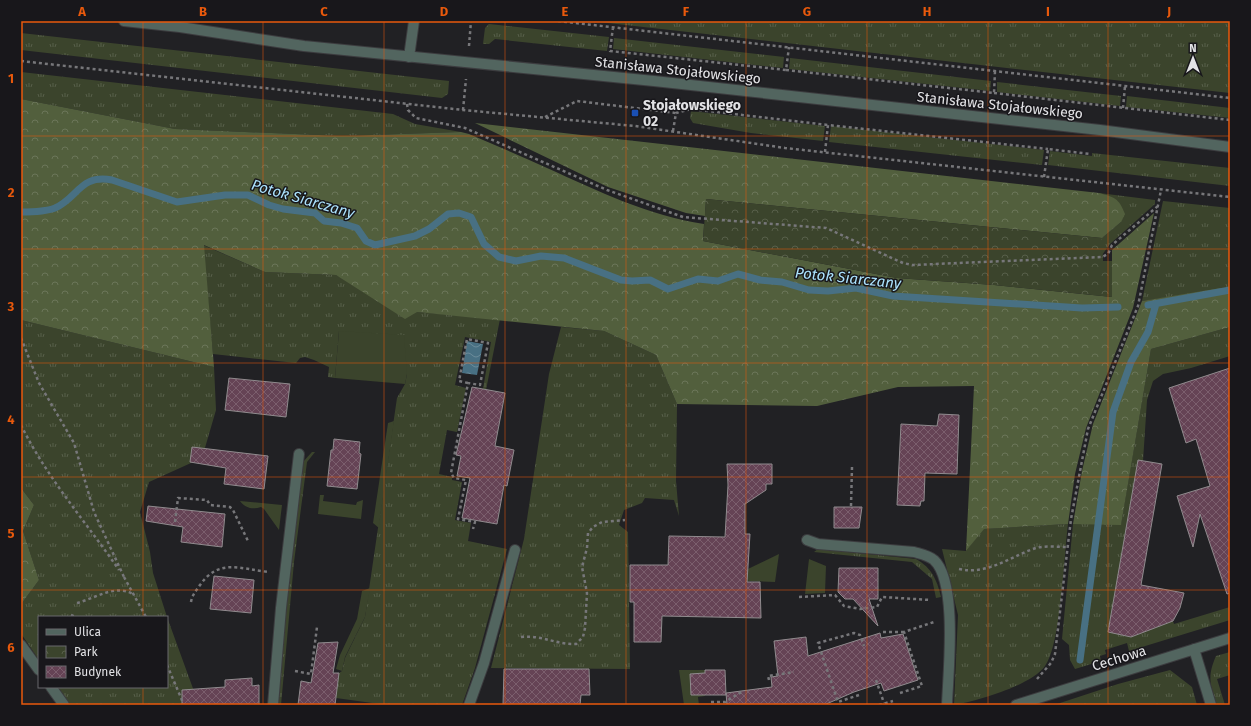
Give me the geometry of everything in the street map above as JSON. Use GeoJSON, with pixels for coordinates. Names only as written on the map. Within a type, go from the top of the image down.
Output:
{"type":"FeatureCollection","features":[{"type":"Feature","properties":{"kind":"street","name":"Stanisława Stojałowskiego"},"geometry":{"type":"LineString","coordinates":[[124,21],[180,27],[281,43],[670,82],[1100,130],[1230,147]]}},
{"type":"Feature","properties":{"kind":"street"},"geometry":{"type":"LineString","coordinates":[[410,57],[414,21]]}},
{"type":"Feature","properties":{"kind":"street"},"geometry":{"type":"LineString","coordinates":[[273,705],[298,454]]}},
{"type":"Feature","properties":{"kind":"street"},"geometry":{"type":"LineString","coordinates":[[807,540],[818,544],[914,552],[926,555],[935,561],[940,571],[950,614],[947,705]]}},
{"type":"Feature","properties":{"kind":"street"},"geometry":{"type":"LineString","coordinates":[[469,705],[484,663],[515,550]]}},
{"type":"Feature","properties":{"kind":"street","name":"Cechowa"},"geometry":{"type":"LineString","coordinates":[[1016,705],[1230,638]]}},
{"type":"Feature","properties":{"kind":"street"},"geometry":{"type":"LineString","coordinates":[[21,645],[38,669]]}},
{"type":"Feature","properties":{"kind":"street"},"geometry":{"type":"LineString","coordinates":[[1194,649],[1211,705]]}},
{"type":"Feature","properties":{"kind":"street"},"geometry":{"type":"LineString","coordinates":[[52,688],[64,705]]}},
{"type":"Feature","properties":{"kind":"path"},"geometry":{"type":"LineString","coordinates":[[469,44],[471,21]]}},
{"type":"Feature","properties":{"kind":"path"},"geometry":{"type":"LineString","coordinates":[[558,21],[1230,98]]}},
{"type":"Feature","properties":{"kind":"path"},"geometry":{"type":"LineString","coordinates":[[613,27],[610,51],[1230,120]]}},
{"type":"Feature","properties":{"kind":"path"},"geometry":{"type":"LineString","coordinates":[[786,70],[789,47]]}},
{"type":"Feature","properties":{"kind":"path"},"geometry":{"type":"LineString","coordinates":[[21,61],[407,104],[673,131],[825,152],[1230,197]]}},
{"type":"Feature","properties":{"kind":"path"},"geometry":{"type":"LineString","coordinates":[[994,93],[995,71]]}},
{"type":"Feature","properties":{"kind":"path"},"geometry":{"type":"LineString","coordinates":[[463,110],[466,83]]}},
{"type":"Feature","properties":{"kind":"path"},"geometry":{"type":"LineString","coordinates":[[1123,108],[1125,86]]}},
{"type":"Feature","properties":{"kind":"path"},"geometry":{"type":"LineString","coordinates":[[544,117],[577,101],[676,113],[691,109],[1090,154]]}},
{"type":"Feature","properties":{"kind":"path"},"geometry":{"type":"LineString","coordinates":[[407,104],[408,110],[416,118],[471,130],[607,190],[683,217],[826,228],[903,263],[912,264],[1102,257],[1108,254],[1112,245],[1158,206]]}},
{"type":"Feature","properties":{"kind":"path"},"geometry":{"type":"LineString","coordinates":[[673,131],[676,113]]}},
{"type":"Feature","properties":{"kind":"path"},"geometry":{"type":"LineString","coordinates":[[825,152],[828,125]]}},
{"type":"Feature","properties":{"kind":"path"},"geometry":{"type":"LineString","coordinates":[[1044,177],[1048,149]]}},
{"type":"Feature","properties":{"kind":"path"},"geometry":{"type":"LineString","coordinates":[[1032,683],[1042,674],[1055,654],[1067,547],[1078,474],[1088,429],[1138,306],[1161,190]]}},
{"type":"Feature","properties":{"kind":"path"},"geometry":{"type":"LineString","coordinates":[[21,338],[39,383],[74,443],[94,512],[124,577]]}},
{"type":"Feature","properties":{"kind":"path"},"geometry":{"type":"LineString","coordinates":[[467,339],[488,343],[480,385],[468,383],[459,381],[467,339]]}},
{"type":"Feature","properties":{"kind":"path"},"geometry":{"type":"LineString","coordinates":[[468,383],[451,473],[454,478],[466,480],[458,519],[475,522],[473,529]]}},
{"type":"Feature","properties":{"kind":"path"},"geometry":{"type":"LineString","coordinates":[[21,426],[79,518],[105,549],[124,577],[145,616]]}},
{"type":"Feature","properties":{"kind":"path"},"geometry":{"type":"LineString","coordinates":[[851,506],[852,467]]}},
{"type":"Feature","properties":{"kind":"path"},"geometry":{"type":"LineString","coordinates":[[175,522],[178,498],[207,500],[210,505],[230,507],[233,510],[248,541]]}},
{"type":"Feature","properties":{"kind":"path"},"geometry":{"type":"LineString","coordinates":[[521,637],[547,638],[568,644],[576,644],[580,641],[583,637],[585,628],[586,593],[582,567],[587,548],[588,532],[602,522],[625,520]]}},
{"type":"Feature","properties":{"kind":"path"},"geometry":{"type":"LineString","coordinates":[[940,571],[946,566],[969,571],[982,568],[994,568],[1033,549],[1043,547],[1067,547]]}},
{"type":"Feature","properties":{"kind":"path"},"geometry":{"type":"LineString","coordinates":[[191,602],[192,597],[207,575],[222,567],[285,573]]}},
{"type":"Feature","properties":{"kind":"path"},"geometry":{"type":"LineString","coordinates":[[77,603],[94,599],[114,589],[125,589],[134,594]]}},
{"type":"Feature","properties":{"kind":"path"},"geometry":{"type":"LineString","coordinates":[[798,597],[834,595],[844,606],[860,609],[877,607],[882,597],[936,600]]}},
{"type":"Feature","properties":{"kind":"path"},"geometry":{"type":"LineString","coordinates":[[883,632],[904,632],[944,619],[950,614]]}},
{"type":"Feature","properties":{"kind":"path"},"geometry":{"type":"LineString","coordinates":[[295,671],[311,674],[317,627]]}},
{"type":"Feature","properties":{"kind":"path"},"geometry":{"type":"LineString","coordinates":[[900,693],[922,686],[904,632]]}},
{"type":"Feature","properties":{"kind":"path"},"geometry":{"type":"LineString","coordinates":[[859,695],[838,702],[818,643],[854,633],[860,635],[864,646]]}},
{"type":"Feature","properties":{"kind":"path"},"geometry":{"type":"LineString","coordinates":[[168,667],[184,705]]}},
{"type":"Feature","properties":{"kind":"path"},"geometry":{"type":"LineString","coordinates":[[769,680],[768,676],[794,672]]}},
{"type":"Feature","properties":{"kind":"path"},"geometry":{"type":"LineString","coordinates":[[876,680],[884,704]]}},
{"type":"Feature","properties":{"kind":"path"},"geometry":{"type":"LineString","coordinates":[[711,702],[725,702],[743,691]]}},
{"type":"Feature","properties":{"kind":"path"},"geometry":{"type":"LineString","coordinates":[[879,705],[892,701]]}},
{"type":"Feature","properties":{"kind":"green space"},"geometry":{"type":"Polygon","coordinates":[[[590,21],[1230,21],[1230,93],[590,21]]]}},
{"type":"Feature","properties":{"kind":"green space"},"geometry":{"type":"Polygon","coordinates":[[[489,24],[609,37],[607,51],[495,39],[489,44],[483,44],[485,28],[489,24]]]}},
{"type":"Feature","properties":{"kind":"green space"},"geometry":{"type":"Polygon","coordinates":[[[21,33],[449,81],[448,94],[442,98],[21,50],[21,33]]]}},
{"type":"Feature","properties":{"kind":"green space"},"geometry":{"type":"Polygon","coordinates":[[[614,38],[784,57],[783,68],[613,49],[614,38]]]}},
{"type":"Feature","properties":{"kind":"green space"},"geometry":{"type":"Polygon","coordinates":[[[790,58],[991,81],[990,91],[789,69],[790,58]]]}},
{"type":"Feature","properties":{"kind":"green space"},"geometry":{"type":"Polygon","coordinates":[[[21,72],[393,114],[415,124],[461,132],[342,136],[175,129],[21,99],[21,72]]]}},
{"type":"Feature","properties":{"kind":"green space"},"geometry":{"type":"Polygon","coordinates":[[[997,82],[1121,96],[1120,106],[997,92],[997,82]]]}},
{"type":"Feature","properties":{"kind":"green space"},"geometry":{"type":"Polygon","coordinates":[[[1127,96],[1230,108],[1230,118],[1126,107],[1127,96]]]}},
{"type":"Feature","properties":{"kind":"green space"},"geometry":{"type":"Polygon","coordinates":[[[21,99],[175,129],[342,136],[461,132],[498,146],[624,202],[663,215],[704,224],[703,241],[897,278],[994,285],[1112,297],[1112,250],[1154,213],[1133,308],[1086,428],[1075,474],[1068,524],[984,529],[966,551],[974,386],[898,387],[817,406],[677,404],[656,355],[604,331],[417,312],[405,319],[336,275],[265,272],[204,245],[214,367],[21,320],[21,99]]]}},
{"type":"Feature","properties":{"kind":"green space"},"geometry":{"type":"Polygon","coordinates":[[[691,111],[825,126],[823,141],[751,133],[693,123],[690,118],[691,111]]]}},
{"type":"Feature","properties":{"kind":"green space"},"geometry":{"type":"Polygon","coordinates":[[[475,123],[1099,193],[1118,201],[1125,214],[1121,222],[1102,238],[706,199],[705,216],[686,213],[608,187],[475,123]]]}},
{"type":"Feature","properties":{"kind":"green space"},"geometry":{"type":"Polygon","coordinates":[[[831,126],[1044,150],[1042,165],[829,142],[831,126]]]}},
{"type":"Feature","properties":{"kind":"green space"},"geometry":{"type":"Polygon","coordinates":[[[1050,151],[1092,156],[1092,153],[1230,168],[1230,186],[1048,165],[1050,151]]]}},
{"type":"Feature","properties":{"kind":"green space"},"geometry":{"type":"Polygon","coordinates":[[[1099,193],[1155,200],[1155,204],[1110,244],[1102,255],[1102,238],[1121,222],[1099,193]]]}},
{"type":"Feature","properties":{"kind":"green space"},"geometry":{"type":"Polygon","coordinates":[[[706,199],[1102,238],[1103,261],[1112,261],[1112,297],[994,285],[897,278],[703,241],[706,199]]]}},
{"type":"Feature","properties":{"kind":"green space"},"geometry":{"type":"Polygon","coordinates":[[[1163,201],[1230,208],[1230,288],[1142,301],[1163,201]]]}},
{"type":"Feature","properties":{"kind":"green space"},"geometry":{"type":"Polygon","coordinates":[[[203,245],[265,272],[336,275],[417,312],[500,319],[486,390],[483,389],[491,342],[465,337],[455,385],[466,388],[457,432],[447,430],[439,474],[452,477],[452,480],[462,482],[455,520],[471,523],[468,541],[507,549],[475,668],[462,705],[387,705],[336,698],[339,673],[342,671],[345,658],[365,617],[397,398],[405,384],[407,374],[339,331],[335,378],[328,377],[329,367],[305,357],[300,358],[296,363],[213,354],[203,245]]]}},
{"type":"Feature","properties":{"kind":"green space"},"geometry":{"type":"Polygon","coordinates":[[[1221,288],[1230,288],[1230,327],[1151,349],[1121,525],[1073,524],[1082,471],[1093,424],[1142,301],[1221,288]]]}},
{"type":"Feature","properties":{"kind":"green space"},"geometry":{"type":"Polygon","coordinates":[[[21,320],[214,367],[216,410],[202,458],[149,482],[140,512],[150,552],[153,573],[167,616],[38,616],[38,659],[22,635],[21,629],[22,603],[39,580],[23,531],[34,505],[21,488],[21,320]]]}},
{"type":"Feature","properties":{"kind":"green space"},"geometry":{"type":"Polygon","coordinates":[[[561,327],[604,331],[656,355],[677,404],[676,481],[679,516],[674,500],[645,498],[642,503],[624,510],[619,525],[628,532],[630,669],[491,668],[524,539],[549,374],[561,327]]]}},
{"type":"Feature","properties":{"kind":"green space"},"geometry":{"type":"Polygon","coordinates":[[[1230,327],[1230,356],[1191,368],[1163,374],[1153,381],[1147,400],[1143,461],[1138,461],[1108,632],[1131,637],[1173,621],[1174,624],[1230,607],[1230,620],[1129,651],[1127,643],[1105,650],[1106,654],[1100,656],[1101,661],[1075,669],[1070,660],[1069,645],[1062,639],[1073,524],[1121,524],[1151,349],[1230,327]]]}},
{"type":"Feature","properties":{"kind":"green space"},"geometry":{"type":"Polygon","coordinates":[[[339,331],[404,335],[407,374],[405,384],[335,378],[339,331]]]}},
{"type":"Feature","properties":{"kind":"green space"},"geometry":{"type":"Polygon","coordinates":[[[394,421],[379,528],[373,523],[388,423],[394,421]]]}},
{"type":"Feature","properties":{"kind":"green space"},"geometry":{"type":"Polygon","coordinates":[[[312,452],[315,452],[307,462],[294,562],[281,705],[278,705],[287,602],[303,462],[312,452]]]}},
{"type":"Feature","properties":{"kind":"green space"},"geometry":{"type":"Polygon","coordinates":[[[21,488],[34,505],[23,531],[39,580],[22,603],[21,488]]]}},
{"type":"Feature","properties":{"kind":"green space"},"geometry":{"type":"Polygon","coordinates":[[[320,495],[324,495],[323,501],[356,505],[357,502],[363,500],[361,519],[318,514],[320,495]]]}},
{"type":"Feature","properties":{"kind":"green space"},"geometry":{"type":"Polygon","coordinates":[[[240,501],[282,505],[279,530],[264,509],[261,507],[249,508],[240,501]]]}},
{"type":"Feature","properties":{"kind":"green space"},"geometry":{"type":"Polygon","coordinates":[[[1068,524],[1061,598],[1055,639],[1045,666],[1029,680],[1017,686],[976,700],[954,705],[958,615],[942,549],[966,551],[983,529],[1068,524]]]}},
{"type":"Feature","properties":{"kind":"green space"},"geometry":{"type":"Polygon","coordinates":[[[818,549],[916,559],[930,570],[938,585],[941,597],[936,598],[932,579],[912,562],[814,552],[818,549]]]}},
{"type":"Feature","properties":{"kind":"green space"},"geometry":{"type":"Polygon","coordinates":[[[779,554],[775,582],[725,580],[779,554]]]}},
{"type":"Feature","properties":{"kind":"green space"},"geometry":{"type":"Polygon","coordinates":[[[809,559],[826,566],[825,593],[805,594],[809,559]]]}},
{"type":"Feature","properties":{"kind":"green space"},"geometry":{"type":"Polygon","coordinates":[[[370,588],[365,617],[345,657],[342,671],[336,669],[340,655],[357,619],[362,591],[370,588]]]}},
{"type":"Feature","properties":{"kind":"green space"},"geometry":{"type":"Polygon","coordinates":[[[168,620],[199,705],[70,705],[59,688],[168,688],[168,620]]]}},
{"type":"Feature","properties":{"kind":"green space"},"geometry":{"type":"Polygon","coordinates":[[[1230,652],[1230,675],[1217,679],[1225,705],[1217,705],[1211,686],[1211,670],[1216,656],[1230,652]]]}},
{"type":"Feature","properties":{"kind":"green space"},"geometry":{"type":"Polygon","coordinates":[[[679,670],[705,670],[705,696],[698,697],[699,705],[684,705],[679,670]]]}},
{"type":"Feature","properties":{"kind":"green space"},"geometry":{"type":"Polygon","coordinates":[[[1170,670],[1192,687],[1197,705],[1054,705],[1118,684],[1170,670]]]}},
{"type":"Feature","properties":{"kind":"water"},"geometry":{"type":"Polygon","coordinates":[[[467,341],[483,344],[477,375],[462,373],[467,341]]]}},
{"type":"Feature","properties":{"kind":"building"},"geometry":{"type":"Polygon","coordinates":[[[1230,368],[1230,593],[1227,594],[1200,514],[1193,547],[1177,496],[1210,486],[1196,439],[1186,443],[1169,388],[1230,368]]]}},
{"type":"Feature","properties":{"kind":"building"},"geometry":{"type":"Polygon","coordinates":[[[229,378],[290,384],[286,417],[225,410],[229,378]]]}},
{"type":"Feature","properties":{"kind":"building"},"geometry":{"type":"Polygon","coordinates":[[[472,387],[505,393],[495,446],[514,450],[507,486],[504,485],[497,524],[462,518],[470,478],[457,476],[461,456],[456,455],[472,387]]]}},
{"type":"Feature","properties":{"kind":"building"},"geometry":{"type":"Polygon","coordinates":[[[939,414],[959,415],[957,474],[925,473],[924,501],[921,501],[920,506],[897,505],[901,424],[937,426],[939,414]]]}},
{"type":"Feature","properties":{"kind":"building"},"geometry":{"type":"Polygon","coordinates":[[[334,439],[360,442],[359,453],[361,454],[357,489],[327,486],[331,450],[333,450],[334,439]]]}},
{"type":"Feature","properties":{"kind":"building"},"geometry":{"type":"Polygon","coordinates":[[[192,447],[268,456],[264,489],[224,484],[226,468],[190,462],[192,447]]]}},
{"type":"Feature","properties":{"kind":"building"},"geometry":{"type":"Polygon","coordinates":[[[1138,460],[1162,464],[1141,585],[1184,593],[1180,608],[1173,621],[1131,637],[1108,632],[1138,460]]]}},
{"type":"Feature","properties":{"kind":"building"},"geometry":{"type":"Polygon","coordinates":[[[727,464],[772,464],[772,484],[766,484],[766,490],[745,504],[745,534],[750,534],[747,582],[760,582],[761,618],[662,616],[661,642],[634,642],[634,602],[630,602],[630,565],[668,565],[669,536],[725,537],[728,485],[727,464]]]}},
{"type":"Feature","properties":{"kind":"building"},"geometry":{"type":"Polygon","coordinates":[[[148,506],[225,514],[222,547],[181,542],[183,527],[146,521],[148,506]]]}},
{"type":"Feature","properties":{"kind":"building"},"geometry":{"type":"Polygon","coordinates":[[[834,507],[862,507],[859,528],[834,528],[834,507]]]}},
{"type":"Feature","properties":{"kind":"building"},"geometry":{"type":"Polygon","coordinates":[[[839,568],[878,568],[878,599],[869,599],[878,626],[853,599],[845,599],[838,592],[839,568]]]}},
{"type":"Feature","properties":{"kind":"building"},"geometry":{"type":"Polygon","coordinates":[[[214,576],[254,580],[251,613],[210,609],[214,576]]]}},
{"type":"Feature","properties":{"kind":"building"},"geometry":{"type":"Polygon","coordinates":[[[880,633],[881,638],[903,634],[918,680],[884,691],[881,683],[854,692],[824,705],[727,705],[726,693],[772,687],[771,677],[778,676],[774,641],[806,637],[808,656],[880,633]]]}},
{"type":"Feature","properties":{"kind":"building"},"geometry":{"type":"Polygon","coordinates":[[[338,642],[333,673],[339,673],[335,705],[298,705],[301,681],[311,683],[318,643],[338,642]]]}},
{"type":"Feature","properties":{"kind":"building"},"geometry":{"type":"Polygon","coordinates":[[[504,669],[589,669],[590,695],[581,695],[580,705],[503,705],[504,669]]]}},
{"type":"Feature","properties":{"kind":"building"},"geometry":{"type":"Polygon","coordinates":[[[705,670],[725,670],[726,695],[691,695],[690,674],[705,673],[705,670]]]}},
{"type":"Feature","properties":{"kind":"building"},"geometry":{"type":"Polygon","coordinates":[[[252,678],[252,686],[259,685],[259,705],[182,705],[182,690],[225,687],[225,680],[252,678]]]}},
{"type":"Feature","properties":{"kind":"waterway","name":"Potok Siarczany"},"geometry":{"type":"LineString","coordinates":[[21,212],[43,211],[55,208],[63,204],[86,184],[93,180],[101,179],[112,180],[177,202],[225,195],[248,195],[269,205],[283,209],[315,213],[324,221],[341,223],[357,228],[366,241],[375,245],[415,236],[429,229],[448,214],[459,213],[471,217],[484,244],[499,257],[516,261],[541,256],[564,258],[621,280],[650,280],[668,289],[698,279],[718,281],[738,274],[760,280],[782,282],[809,290],[828,291],[856,288],[893,296],[1082,308],[1118,307]]}},
{"type":"Feature","properties":{"kind":"waterway","name":"Potok Siarczany"},"geometry":{"type":"LineString","coordinates":[[1148,305],[1230,290]]}},
{"type":"Feature","properties":{"kind":"waterway"},"geometry":{"type":"LineString","coordinates":[[1080,660],[1113,412],[1131,362],[1148,332],[1156,304]]}},
{"type":"Feature","properties":{"kind":"place","name":"Stojałowskiego 02"},"geometry":{"type":"Point","coordinates":[635,113]}}]}
